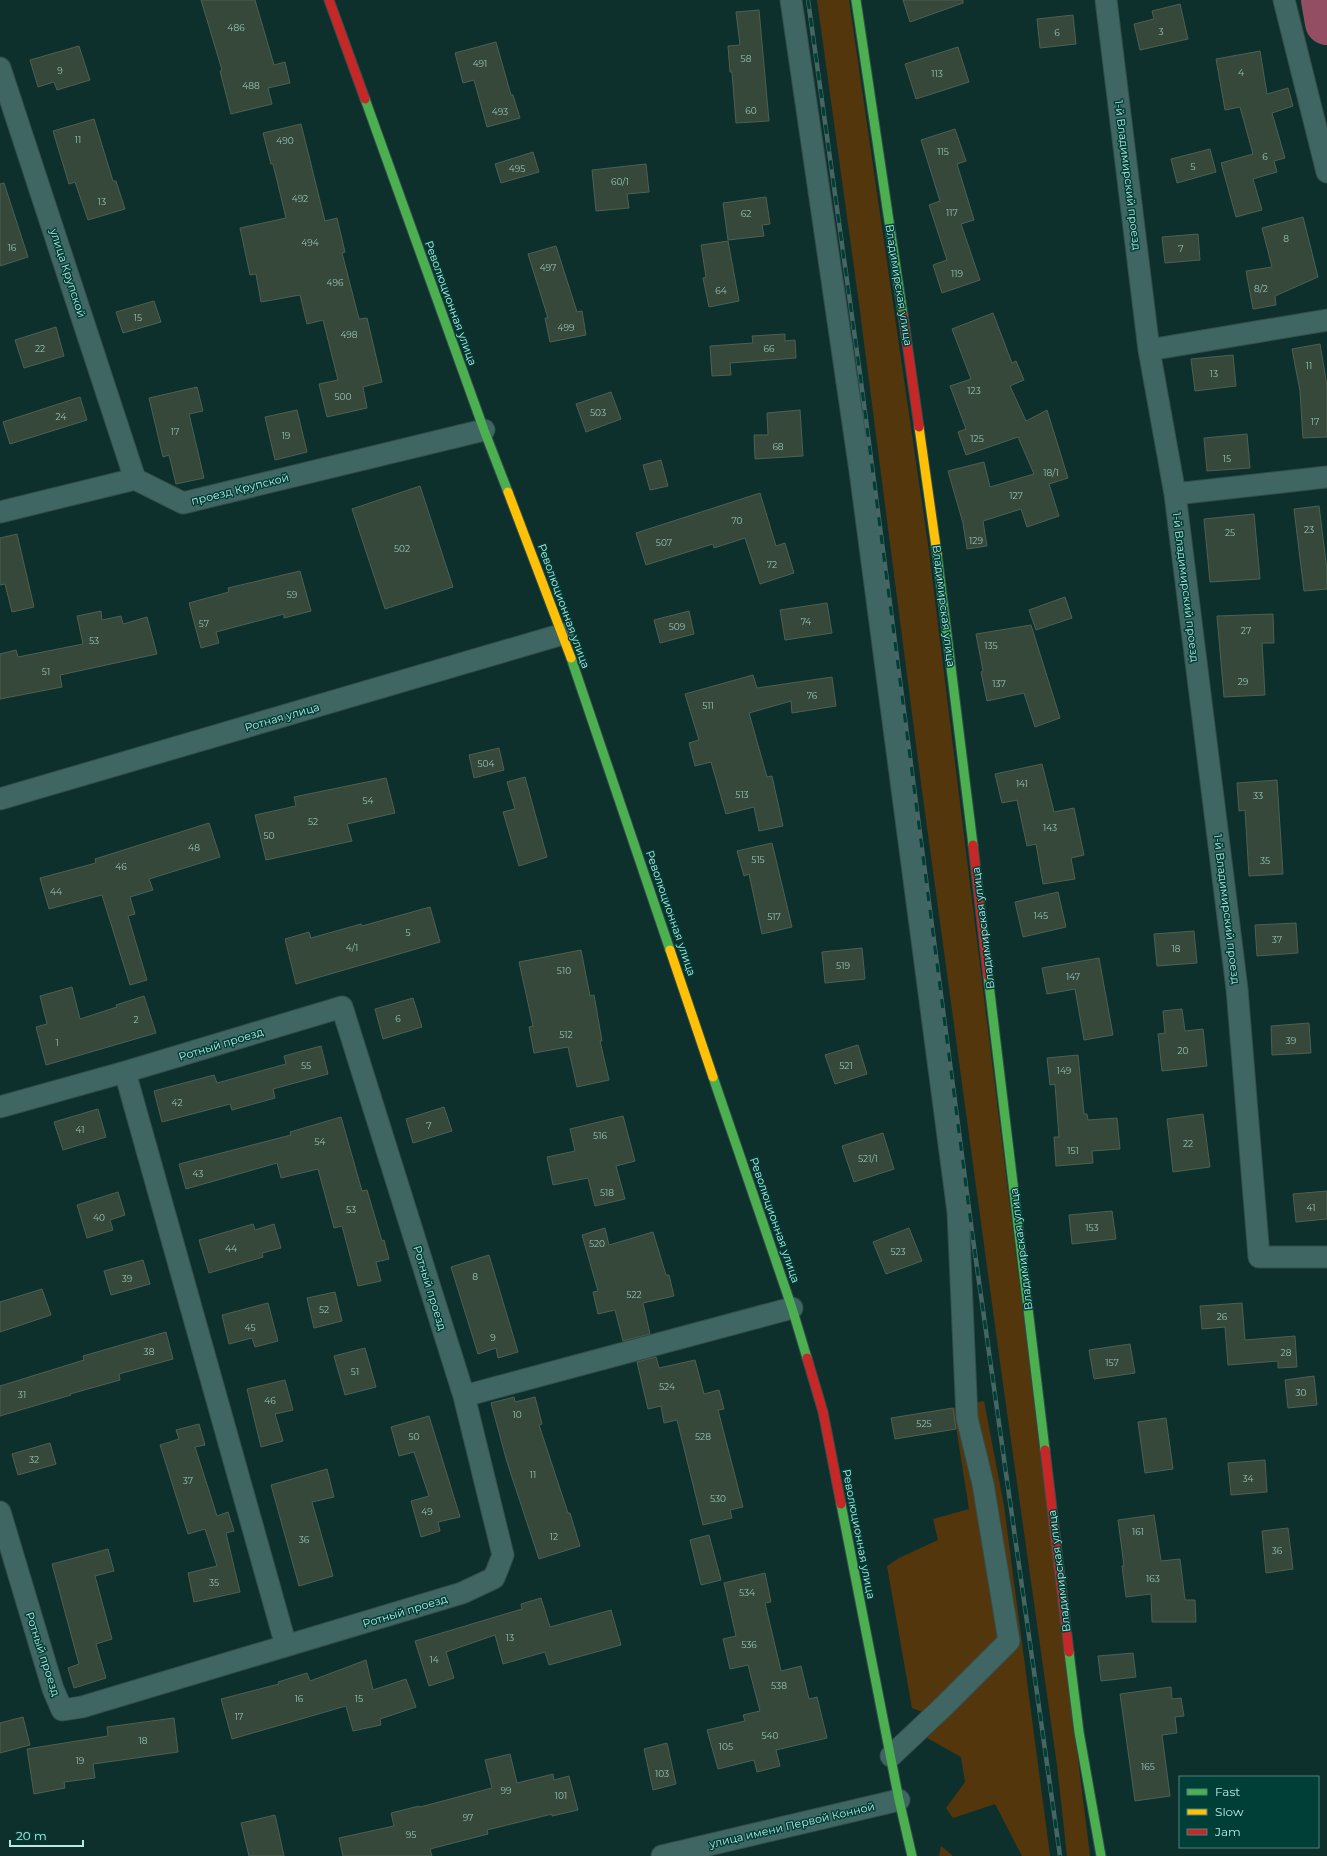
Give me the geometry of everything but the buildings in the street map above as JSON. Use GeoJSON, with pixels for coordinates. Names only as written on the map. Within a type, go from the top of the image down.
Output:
{"type":"FeatureCollection","features":[{"type":"Feature","properties":{"kind":"street","name":"Революционная улица"},"geometry":{"type":"LineString","coordinates":[[329,0],[484,430],[563,634],[792,1308],[823,1412],[890,1756],[912,1856]]}},
{"type":"Feature","properties":{"kind":"street"},"geometry":{"type":"LineString","coordinates":[[791,0],[860,471],[958,1212],[967,1418],[983,1484],[1009,1641],[943,1707],[890,1756]]}},
{"type":"Feature","properties":{"kind":"street","name":"Владимирская улица"},"geometry":{"type":"LineString","coordinates":[[856,0],[909,352],[943,598],[1079,1732],[1102,1856]]}},
{"type":"Feature","properties":{"kind":"street","name":"1-й Владимирский проезд"},"geometry":{"type":"LineString","coordinates":[[1106,0],[1149,350],[1174,494],[1237,989],[1259,1257],[1327,1257]]}},
{"type":"Feature","properties":{"kind":"street"},"geometry":{"type":"LineString","coordinates":[[1284,0],[1327,172]]}},
{"type":"Feature","properties":{"kind":"street","name":"улица Крупской"},"geometry":{"type":"LineString","coordinates":[[0,68],[135,479]]}},
{"type":"Feature","properties":{"kind":"street"},"geometry":{"type":"LineString","coordinates":[[1149,350],[1327,320]]}},
{"type":"Feature","properties":{"kind":"street","name":"проезд Крупской"},"geometry":{"type":"LineString","coordinates":[[135,479],[183,503],[484,430]]}},
{"type":"Feature","properties":{"kind":"street"},"geometry":{"type":"LineString","coordinates":[[1174,494],[1327,477]]}},
{"type":"Feature","properties":{"kind":"street"},"geometry":{"type":"LineString","coordinates":[[0,512],[135,479]]}},
{"type":"Feature","properties":{"kind":"street","name":"Ротная улица"},"geometry":{"type":"LineString","coordinates":[[0,799],[563,634]]}},
{"type":"Feature","properties":{"kind":"street","name":"Ротный проезд"},"geometry":{"type":"LineString","coordinates":[[0,1107],[342,1008],[464,1396],[503,1556],[494,1578],[462,1593],[82,1707],[62,1710],[53,1689],[0,1512]]}},
{"type":"Feature","properties":{"kind":"street"},"geometry":{"type":"LineString","coordinates":[[125,1072],[286,1646]]}},
{"type":"Feature","properties":{"kind":"street"},"geometry":{"type":"LineString","coordinates":[[464,1396],[792,1308]]}},
{"type":"Feature","properties":{"kind":"street","name":"улица имени Первой Конной"},"geometry":{"type":"LineString","coordinates":[[662,1856],[899,1800]]}},
{"type":"Feature","properties":{"kind":"shaded area"},"geometry":{"type":"Polygon","coordinates":[[[817,0],[849,0],[929,552],[1090,1856],[1067,1856],[1057,1765],[1003,1384],[921,783],[858,296],[817,0]]]}},
{"type":"Feature","properties":{"kind":"shaded area"},"geometry":{"type":"Polygon","coordinates":[[[984,1401],[1004,1506],[1050,1856],[1022,1856],[995,1804],[953,1818],[946,1808],[965,1782],[961,1757],[927,1738],[1014,1645],[974,1403],[984,1401]]]}},
{"type":"Feature","properties":{"kind":"shaded area"},"geometry":{"type":"Polygon","coordinates":[[[962,1405],[1005,1640],[925,1713],[912,1708],[887,1566],[899,1558],[938,1540],[933,1519],[969,1509],[953,1408],[962,1405]]]}},
{"type":"Feature","properties":{"kind":"shaded area"},"geometry":{"type":"Polygon","coordinates":[[[941,1846],[953,1856],[939,1856],[941,1846]]]}},
{"type":"Feature","properties":{"kind":"waterway"},"geometry":{"type":"LineString","coordinates":[[1323,0],[1327,23]]}},
{"type":"Feature","properties":{"kind":"railway"},"geometry":{"type":"LineString","coordinates":[[808,0],[860,374],[972,1232],[1060,1856]]}},
{"type":"Feature","properties":{"kind":"traffic: fast"},"geometry":{"type":"LineString","coordinates":[[856,0],[903,315]]}},
{"type":"Feature","properties":{"kind":"traffic: fast"},"geometry":{"type":"LineString","coordinates":[[365,99],[484,430],[508,492]]}},
{"type":"Feature","properties":{"kind":"traffic: fast"},"geometry":{"type":"LineString","coordinates":[[937,554],[973,845]]}},
{"type":"Feature","properties":{"kind":"traffic: fast"},"geometry":{"type":"LineString","coordinates":[[571,658],[670,950]]}},
{"type":"Feature","properties":{"kind":"traffic: fast"},"geometry":{"type":"LineString","coordinates":[[988,976],[1045,1450]]}},
{"type":"Feature","properties":{"kind":"traffic: fast"},"geometry":{"type":"LineString","coordinates":[[713,1077],[792,1308],[807,1358]]}},
{"type":"Feature","properties":{"kind":"traffic: fast"},"geometry":{"type":"LineString","coordinates":[[841,1504],[899,1800],[912,1856]]}},
{"type":"Feature","properties":{"kind":"traffic: fast"},"geometry":{"type":"LineString","coordinates":[[1069,1652],[1079,1732],[1101,1856]]}},
{"type":"Feature","properties":{"kind":"traffic: slow"},"geometry":{"type":"LineString","coordinates":[[919,427],[937,554]]}},
{"type":"Feature","properties":{"kind":"traffic: slow"},"geometry":{"type":"LineString","coordinates":[[508,492],[571,658]]}},
{"type":"Feature","properties":{"kind":"traffic: slow"},"geometry":{"type":"LineString","coordinates":[[670,950],[713,1077]]}},
{"type":"Feature","properties":{"kind":"traffic: jam"},"geometry":{"type":"LineString","coordinates":[[329,0],[365,99]]}},
{"type":"Feature","properties":{"kind":"traffic: jam"},"geometry":{"type":"LineString","coordinates":[[903,315],[919,427]]}},
{"type":"Feature","properties":{"kind":"traffic: jam"},"geometry":{"type":"LineString","coordinates":[[973,845],[988,976]]}},
{"type":"Feature","properties":{"kind":"traffic: jam"},"geometry":{"type":"LineString","coordinates":[[807,1358],[823,1412],[841,1504]]}},
{"type":"Feature","properties":{"kind":"traffic: jam"},"geometry":{"type":"LineString","coordinates":[[1045,1450],[1069,1652]]}}]}
